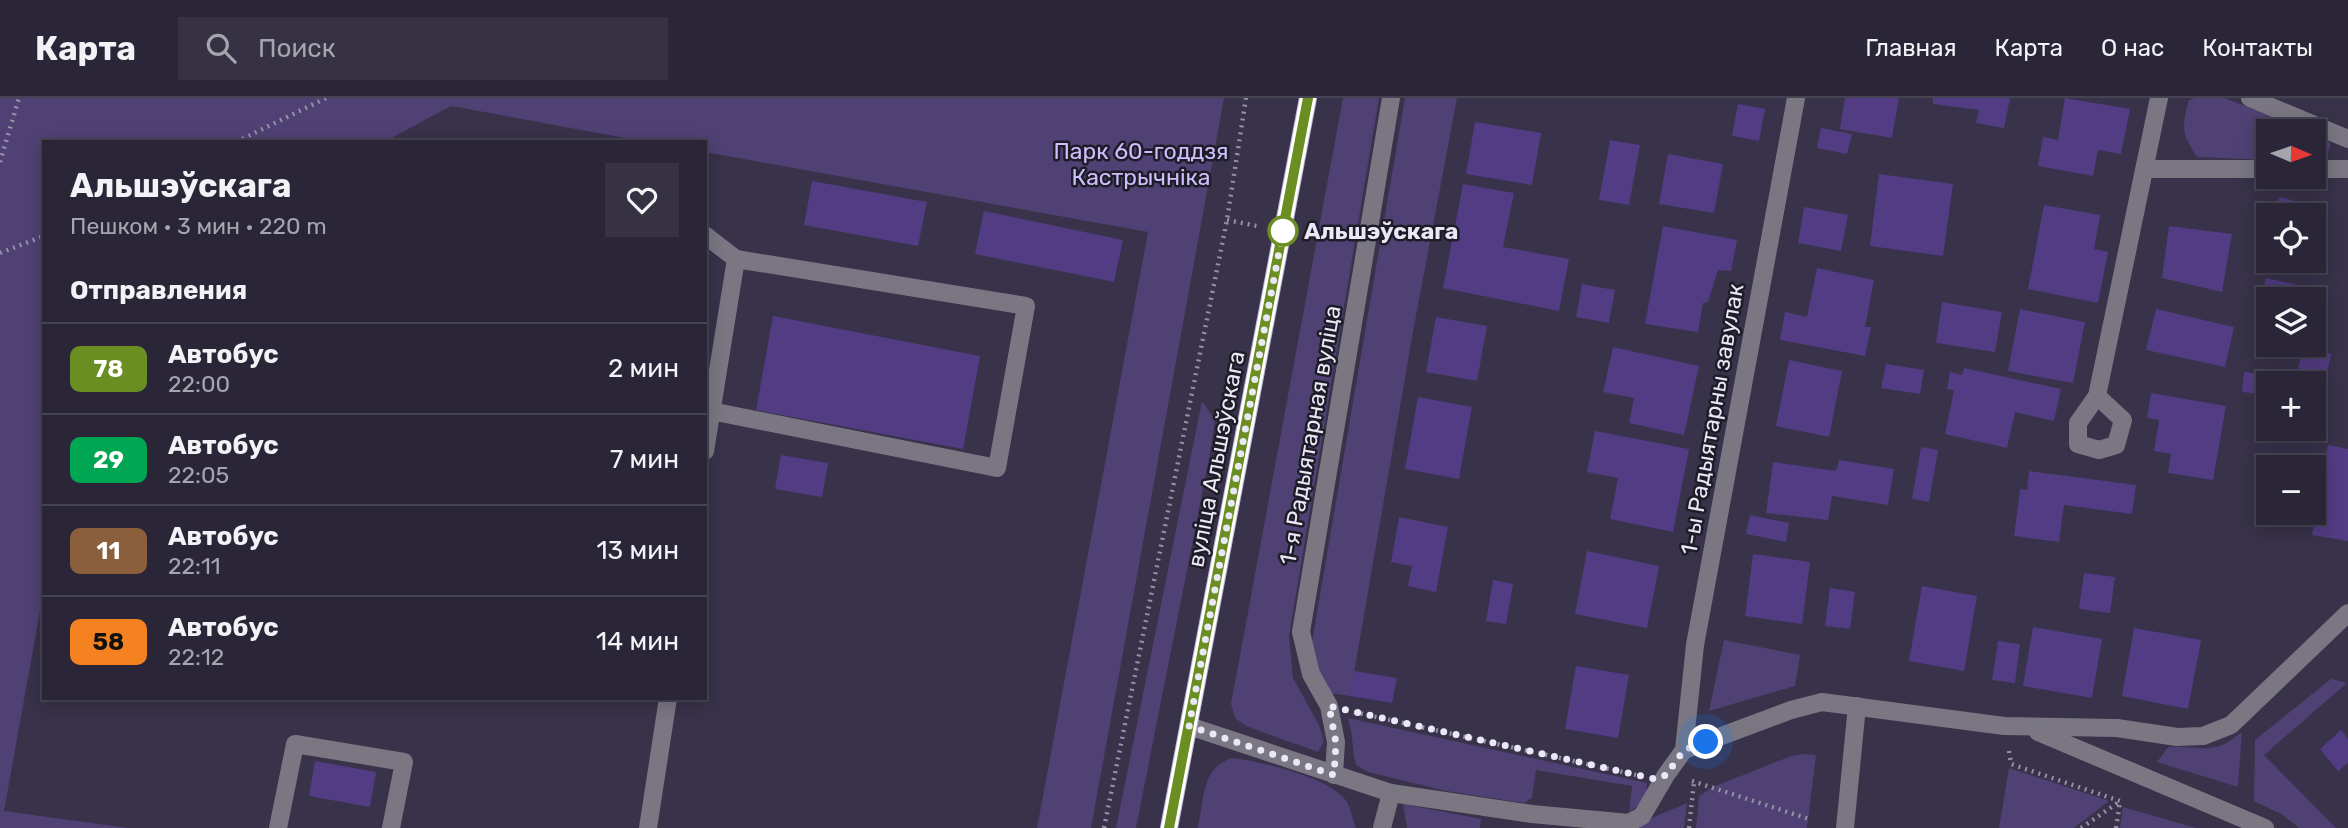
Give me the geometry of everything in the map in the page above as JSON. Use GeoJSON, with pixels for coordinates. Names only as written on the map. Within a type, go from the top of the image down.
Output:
{"type":"FeatureCollection","features":[{"type":"Feature","properties":{"kind":"main road","name":"вуліца Альшэўскага"},"geometry":{"type":"LineString","coordinates":[[1169,828],[1308,98]]}},
{"type":"Feature","properties":{"kind":"street","name":"1-я Радыятарная вуліца"},"geometry":{"type":"LineString","coordinates":[[1334,775],[1336,743],[1329,706],[1311,674],[1301,632],[1391,98]]}},
{"type":"Feature","properties":{"kind":"street","name":"1-ы Радыятарны завулак"},"geometry":{"type":"LineString","coordinates":[[1684,750],[1695,645],[1796,98]]}},
{"type":"Feature","properties":{"kind":"street"},"geometry":{"type":"LineString","coordinates":[[2097,396],[2159,98]]}},
{"type":"Feature","properties":{"kind":"street"},"geometry":{"type":"LineString","coordinates":[[2250,98],[2348,139]]}},
{"type":"Feature","properties":{"kind":"street"},"geometry":{"type":"LineString","coordinates":[[2146,169],[2256,169]]}},
{"type":"Feature","properties":{"kind":"street"},"geometry":{"type":"LineString","coordinates":[[2326,169],[2348,169]]}},
{"type":"Feature","properties":{"kind":"street"},"geometry":{"type":"LineString","coordinates":[[707,237],[736,259],[1026,306],[997,468],[708,409],[736,259]]}},
{"type":"Feature","properties":{"kind":"street"},"geometry":{"type":"LineString","coordinates":[[1189,726],[1391,793],[1532,814],[1629,823],[1642,816],[1684,750],[1791,709],[1822,702],[2004,726],[2117,728],[2177,737],[2203,736],[2231,724],[2348,613]]}},
{"type":"Feature","properties":{"kind":"street"},"geometry":{"type":"LineString","coordinates":[[648,828],[668,700]]}},
{"type":"Feature","properties":{"kind":"street"},"geometry":{"type":"LineString","coordinates":[[1845,828],[1857,706]]}},
{"type":"Feature","properties":{"kind":"street"},"geometry":{"type":"LineString","coordinates":[[2029,728],[2265,828]]}},
{"type":"Feature","properties":{"kind":"street"},"geometry":{"type":"LineString","coordinates":[[278,828],[295,744],[404,762],[391,828]]}},
{"type":"Feature","properties":{"kind":"street"},"geometry":{"type":"LineString","coordinates":[[1382,828],[1391,793]]}},
{"type":"Feature","properties":{"kind":"path"},"geometry":{"type":"LineString","coordinates":[[0,162],[19,98]]}},
{"type":"Feature","properties":{"kind":"path"},"geometry":{"type":"LineString","coordinates":[[240,140],[326,98]]}},
{"type":"Feature","properties":{"kind":"path"},"geometry":{"type":"LineString","coordinates":[[1104,828],[1224,234],[1246,98]]}},
{"type":"Feature","properties":{"kind":"path"},"geometry":{"type":"LineString","coordinates":[[0,253],[42,237]]}},
{"type":"Feature","properties":{"kind":"path"},"geometry":{"type":"LineString","coordinates":[[1329,706],[1655,779],[1666,775],[1694,781],[1809,819]]}},
{"type":"Feature","properties":{"kind":"path"},"geometry":{"type":"LineString","coordinates":[[2004,726],[2011,764],[2120,801]]}},
{"type":"Feature","properties":{"kind":"path"},"geometry":{"type":"LineString","coordinates":[[1689,828],[1694,781]]}},
{"type":"Feature","properties":{"kind":"path"},"geometry":{"type":"LineString","coordinates":[[2081,828],[2120,801]]}},
{"type":"Feature","properties":{"kind":"path"},"geometry":{"type":"LineString","coordinates":[[2116,828],[2120,801]]}},
{"type":"Feature","properties":{"kind":"green space","name":"Парк 60-годдзя Кастрычніка"},"geometry":{"type":"Polygon","coordinates":[[[0,98],[1224,98],[1091,828],[1037,828],[1148,232],[707,152],[707,140],[636,140],[451,106],[388,140],[42,140],[42,600],[4,811],[128,828],[0,828],[0,98]]]}},
{"type":"Feature","properties":{"kind":"green space"},"geometry":{"type":"Polygon","coordinates":[[[1343,98],[1379,98],[1289,636],[1293,678],[1319,725],[1324,741],[1318,752],[1246,726],[1235,718],[1231,704],[1343,98]]]}},
{"type":"Feature","properties":{"kind":"green space"},"geometry":{"type":"Polygon","coordinates":[[[1405,98],[1457,98],[1350,696],[1330,693],[1316,673],[1312,642],[1405,98]]]}},
{"type":"Feature","properties":{"kind":"green space"},"geometry":{"type":"Polygon","coordinates":[[[2224,98],[2279,119],[2256,119],[2256,159],[2197,157],[2184,130],[2189,100],[2224,98]]]}},
{"type":"Feature","properties":{"kind":"green space"},"geometry":{"type":"Polygon","coordinates":[[[2326,139],[2331,144],[2326,155],[2326,139]]]}},
{"type":"Feature","properties":{"kind":"green space"},"geometry":{"type":"Polygon","coordinates":[[[1202,401],[1215,420],[1210,454],[1136,828],[1116,828],[1202,401]]]}},
{"type":"Feature","properties":{"kind":"green space"},"geometry":{"type":"Polygon","coordinates":[[[1724,640],[1800,655],[1795,686],[1709,711],[1724,640]]]}},
{"type":"Feature","properties":{"kind":"green space"},"geometry":{"type":"Polygon","coordinates":[[[2331,679],[2347,683],[2264,755],[2336,828],[2299,828],[2283,815],[2254,801],[2255,740],[2331,679]]]}},
{"type":"Feature","properties":{"kind":"green space"},"geometry":{"type":"Polygon","coordinates":[[[1348,718],[1647,783],[1646,800],[1629,812],[1632,786],[1536,770],[1532,798],[1524,803],[1446,791],[1368,772],[1356,765],[1348,718]]]}},
{"type":"Feature","properties":{"kind":"green space"},"geometry":{"type":"Polygon","coordinates":[[[2242,732],[2238,787],[2157,762],[2168,747],[2216,747],[2242,732]]]}},
{"type":"Feature","properties":{"kind":"green space"},"geometry":{"type":"Polygon","coordinates":[[[1816,755],[1807,828],[1696,828],[1699,796],[1713,787],[1791,756],[1816,755]]]}},
{"type":"Feature","properties":{"kind":"green space"},"geometry":{"type":"Polygon","coordinates":[[[1232,758],[1277,767],[1327,785],[1347,802],[1356,828],[1198,828],[1209,777],[1214,769],[1232,758]]]}},
{"type":"Feature","properties":{"kind":"green space"},"geometry":{"type":"Polygon","coordinates":[[[2009,768],[2109,801],[2074,828],[1999,828],[2009,768]]]}},
{"type":"Feature","properties":{"kind":"green space"},"geometry":{"type":"Polygon","coordinates":[[[1687,803],[1684,828],[1640,828],[1640,823],[1687,803]]]}},
{"type":"Feature","properties":{"kind":"green space"},"geometry":{"type":"Polygon","coordinates":[[[1403,804],[1481,819],[1480,828],[1407,828],[1403,804]]]}},
{"type":"Feature","properties":{"kind":"green space"},"geometry":{"type":"Polygon","coordinates":[[[2123,807],[2196,828],[2120,828],[2123,807]]]}},
{"type":"Feature","properties":{"kind":"building"},"geometry":{"type":"Polygon","coordinates":[[[1845,98],[1899,98],[1892,138],[1840,129],[1845,98]]]}},
{"type":"Feature","properties":{"kind":"building"},"geometry":{"type":"Polygon","coordinates":[[[1933,98],[2010,98],[2004,128],[1976,123],[1979,110],[1933,104],[1933,98]]]}},
{"type":"Feature","properties":{"kind":"building"},"geometry":{"type":"Polygon","coordinates":[[[2065,98],[2130,109],[2121,154],[2098,150],[2093,176],[2038,166],[2043,137],[2058,140],[2065,98]]]}},
{"type":"Feature","properties":{"kind":"building"},"geometry":{"type":"Polygon","coordinates":[[[1738,104],[1765,109],[1759,141],[1732,136],[1738,104]]]}},
{"type":"Feature","properties":{"kind":"building"},"geometry":{"type":"Polygon","coordinates":[[[1475,122],[1541,133],[1532,185],[1466,174],[1475,122]]]}},
{"type":"Feature","properties":{"kind":"building"},"geometry":{"type":"Polygon","coordinates":[[[1821,128],[1852,134],[1847,154],[1817,148],[1821,128]]]}},
{"type":"Feature","properties":{"kind":"building"},"geometry":{"type":"Polygon","coordinates":[[[1610,140],[1640,145],[1629,205],[1599,200],[1610,140]]]}},
{"type":"Feature","properties":{"kind":"building"},"geometry":{"type":"Polygon","coordinates":[[[1668,154],[1723,164],[1714,213],[1659,204],[1668,154]]]}},
{"type":"Feature","properties":{"kind":"building"},"geometry":{"type":"Polygon","coordinates":[[[1879,174],[1953,184],[1943,256],[1870,246],[1879,174]]]}},
{"type":"Feature","properties":{"kind":"building"},"geometry":{"type":"Polygon","coordinates":[[[812,181],[927,202],[918,246],[804,225],[812,181]]]}},
{"type":"Feature","properties":{"kind":"building"},"geometry":{"type":"Polygon","coordinates":[[[1463,184],[1514,193],[1503,247],[1569,259],[1559,311],[1443,288],[1463,184]]]}},
{"type":"Feature","properties":{"kind":"building"},"geometry":{"type":"Polygon","coordinates":[[[2279,197],[2302,203],[2278,203],[2279,197]]]}},
{"type":"Feature","properties":{"kind":"building"},"geometry":{"type":"Polygon","coordinates":[[[2044,205],[2100,215],[2094,249],[2108,252],[2098,303],[2028,289],[2044,205]]]}},
{"type":"Feature","properties":{"kind":"building"},"geometry":{"type":"Polygon","coordinates":[[[1804,207],[1848,215],[1841,251],[1798,243],[1804,207]]]}},
{"type":"Feature","properties":{"kind":"building"},"geometry":{"type":"Polygon","coordinates":[[[984,211],[1123,240],[1114,282],[975,254],[984,211]]]}},
{"type":"Feature","properties":{"kind":"building"},"geometry":{"type":"Polygon","coordinates":[[[1663,226],[1737,240],[1731,271],[1718,270],[1708,302],[1703,303],[1698,332],[1645,324],[1663,226]]]}},
{"type":"Feature","properties":{"kind":"building"},"geometry":{"type":"Polygon","coordinates":[[[2169,226],[2232,234],[2222,292],[2162,278],[2169,226]]]}},
{"type":"Feature","properties":{"kind":"building"},"geometry":{"type":"Polygon","coordinates":[[[1817,268],[1874,280],[1865,327],[1871,327],[1865,356],[1780,340],[1785,312],[1807,317],[1817,268]]]}},
{"type":"Feature","properties":{"kind":"building"},"geometry":{"type":"Polygon","coordinates":[[[2266,278],[2306,287],[2264,287],[2266,278]]]}},
{"type":"Feature","properties":{"kind":"building"},"geometry":{"type":"Polygon","coordinates":[[[1582,284],[1615,290],[1609,323],[1576,317],[1582,284]]]}},
{"type":"Feature","properties":{"kind":"building"},"geometry":{"type":"Polygon","coordinates":[[[1942,302],[2002,312],[1995,352],[1936,343],[1942,302]]]}},
{"type":"Feature","properties":{"kind":"building"},"geometry":{"type":"Polygon","coordinates":[[[2020,309],[2085,322],[2073,383],[2008,371],[2020,309]]]}},
{"type":"Feature","properties":{"kind":"building"},"geometry":{"type":"Polygon","coordinates":[[[2156,309],[2234,327],[2225,367],[2146,350],[2156,309]]]}},
{"type":"Feature","properties":{"kind":"building"},"geometry":{"type":"Polygon","coordinates":[[[773,316],[980,356],[963,449],[756,410],[773,316]]]}},
{"type":"Feature","properties":{"kind":"building"},"geometry":{"type":"Polygon","coordinates":[[[1436,317],[1487,326],[1477,381],[1426,372],[1436,317]]]}},
{"type":"Feature","properties":{"kind":"building"},"geometry":{"type":"Polygon","coordinates":[[[1613,347],[1699,366],[1684,435],[1629,423],[1634,398],[1603,392],[1613,347]]]}},
{"type":"Feature","properties":{"kind":"building"},"geometry":{"type":"Polygon","coordinates":[[[2326,353],[2331,354],[2326,378],[2326,371],[2298,371],[2301,357],[2326,357],[2326,353]]]}},
{"type":"Feature","properties":{"kind":"building"},"geometry":{"type":"Polygon","coordinates":[[[1789,360],[1842,371],[1829,437],[1776,426],[1789,360]]]}},
{"type":"Feature","properties":{"kind":"building"},"geometry":{"type":"Polygon","coordinates":[[[1886,364],[1924,370],[1920,394],[1881,388],[1886,364]]]}},
{"type":"Feature","properties":{"kind":"building"},"geometry":{"type":"Polygon","coordinates":[[[1964,368],[2061,389],[2054,421],[2015,412],[2007,448],[1945,434],[1954,390],[1947,389],[1950,372],[1962,375],[1964,368]]]}},
{"type":"Feature","properties":{"kind":"building"},"geometry":{"type":"Polygon","coordinates":[[[2244,372],[2256,374],[2256,394],[2242,392],[2244,372]]]}},
{"type":"Feature","properties":{"kind":"building"},"geometry":{"type":"Polygon","coordinates":[[[2151,393],[2226,406],[2213,480],[2168,473],[2171,454],[2154,451],[2159,420],[2147,418],[2151,393]]]}},
{"type":"Feature","properties":{"kind":"building"},"geometry":{"type":"Polygon","coordinates":[[[1418,397],[1472,407],[1459,479],[1405,469],[1418,397]]]}},
{"type":"Feature","properties":{"kind":"building"},"geometry":{"type":"Polygon","coordinates":[[[1595,431],[1689,449],[1673,532],[1610,519],[1618,478],[1587,472],[1595,431]]]}},
{"type":"Feature","properties":{"kind":"building"},"geometry":{"type":"Polygon","coordinates":[[[2328,445],[2348,449],[2348,541],[2312,535],[2314,525],[2326,525],[2328,445]]]}},
{"type":"Feature","properties":{"kind":"building"},"geometry":{"type":"Polygon","coordinates":[[[1921,447],[1938,450],[1929,502],[1912,499],[1921,447]]]}},
{"type":"Feature","properties":{"kind":"building"},"geometry":{"type":"Polygon","coordinates":[[[781,455],[828,463],[822,497],[775,489],[781,455]]]}},
{"type":"Feature","properties":{"kind":"building"},"geometry":{"type":"Polygon","coordinates":[[[1839,460],[1894,469],[1888,505],[1832,496],[1828,520],[1766,513],[1773,462],[1836,471],[1839,460]]]}},
{"type":"Feature","properties":{"kind":"building"},"geometry":{"type":"Polygon","coordinates":[[[2029,471],[2136,485],[2132,514],[2064,505],[2059,542],[2014,536],[2020,489],[2027,490],[2029,471]]]}},
{"type":"Feature","properties":{"kind":"building"},"geometry":{"type":"Polygon","coordinates":[[[1750,515],[1789,523],[1786,542],[1746,534],[1750,515]]]}},
{"type":"Feature","properties":{"kind":"building"},"geometry":{"type":"Polygon","coordinates":[[[1399,517],[1448,527],[1436,592],[1408,586],[1412,566],[1391,562],[1399,517]]]}},
{"type":"Feature","properties":{"kind":"building"},"geometry":{"type":"Polygon","coordinates":[[[1587,551],[1659,566],[1647,628],[1575,614],[1587,551]]]}},
{"type":"Feature","properties":{"kind":"building"},"geometry":{"type":"Polygon","coordinates":[[[1753,554],[1810,562],[1802,624],[1745,616],[1753,554]]]}},
{"type":"Feature","properties":{"kind":"building"},"geometry":{"type":"Polygon","coordinates":[[[2084,573],[2115,577],[2110,613],[2079,609],[2084,573]]]}},
{"type":"Feature","properties":{"kind":"building"},"geometry":{"type":"Polygon","coordinates":[[[1493,580],[1513,584],[1506,624],[1486,621],[1493,580]]]}},
{"type":"Feature","properties":{"kind":"building"},"geometry":{"type":"Polygon","coordinates":[[[1922,586],[1977,596],[1964,671],[1909,661],[1922,586]]]}},
{"type":"Feature","properties":{"kind":"building"},"geometry":{"type":"Polygon","coordinates":[[[1830,588],[1855,592],[1850,629],[1825,626],[1830,588]]]}},
{"type":"Feature","properties":{"kind":"building"},"geometry":{"type":"Polygon","coordinates":[[[2033,627],[2102,639],[2092,698],[2023,686],[2033,627]]]}},
{"type":"Feature","properties":{"kind":"building"},"geometry":{"type":"Polygon","coordinates":[[[2134,628],[2201,640],[2188,709],[2122,696],[2134,628]]]}},
{"type":"Feature","properties":{"kind":"building"},"geometry":{"type":"Polygon","coordinates":[[[1998,641],[2020,644],[2015,683],[1992,680],[1998,641]]]}},
{"type":"Feature","properties":{"kind":"building"},"geometry":{"type":"Polygon","coordinates":[[[1576,666],[1629,675],[1618,738],[1565,729],[1576,666]]]}},
{"type":"Feature","properties":{"kind":"building"},"geometry":{"type":"Polygon","coordinates":[[[1354,671],[1397,678],[1392,703],[1350,696],[1354,671]]]}},
{"type":"Feature","properties":{"kind":"building"},"geometry":{"type":"Polygon","coordinates":[[[2341,730],[2348,739],[2348,763],[2338,771],[2320,749],[2341,730]]]}},
{"type":"Feature","properties":{"kind":"building"},"geometry":{"type":"Polygon","coordinates":[[[315,761],[376,772],[370,807],[309,796],[315,761]]]}},
{"type":"Feature","properties":{"kind":"bus line","name":"78"},"geometry":{"type":"LineString","coordinates":[[1169,828],[1308,98]]}},
{"type":"Feature","properties":{"kind":"place","name":"Альшэўскага"},"geometry":{"type":"Point","coordinates":[1283,231]}},
{"type":"Feature","properties":{"kind":"route"},"geometry":{"type":"LineString","coordinates":[[1283,231],[1189,726],[1334,775],[1336,743],[1329,706],[1655,779],[1666,775],[1684,750],[1706,742]]}}]}
